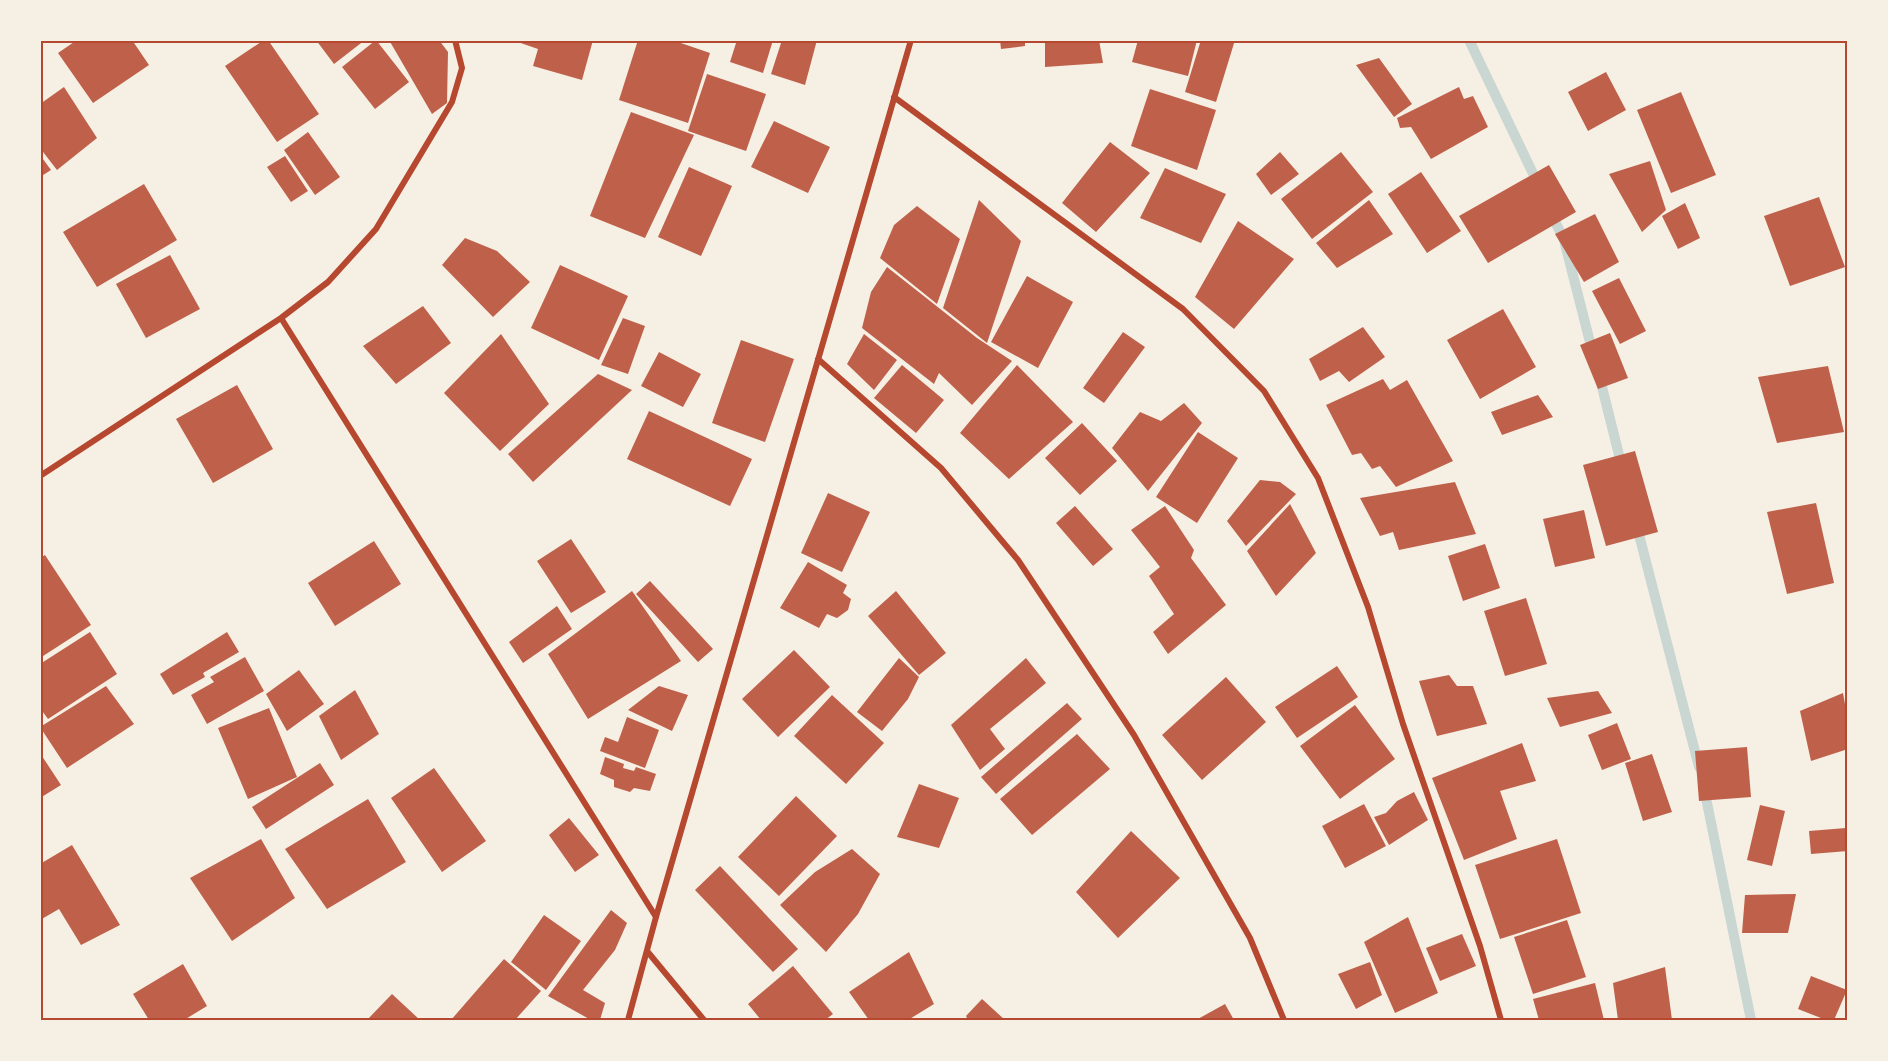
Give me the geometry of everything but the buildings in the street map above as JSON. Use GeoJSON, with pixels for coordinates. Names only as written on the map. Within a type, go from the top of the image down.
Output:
{"type":"FeatureCollection","features":[{"type":"Feature","properties":{"kind":"street"},"geometry":{"type":"LineString","coordinates":[[40,476],[281,318],[328,282],[376,229],[452,102],[462,68],[455,40]]}},
{"type":"Feature","properties":{"kind":"street"},"geometry":{"type":"LineString","coordinates":[[628,1020],[910,40]]}},
{"type":"Feature","properties":{"kind":"street"},"geometry":{"type":"LineString","coordinates":[[894,97],[1183,309],[1264,391],[1318,478],[1368,607],[1403,724],[1480,946],[1501,1020]]}},
{"type":"Feature","properties":{"kind":"street"},"geometry":{"type":"LineString","coordinates":[[281,318],[656,917]]}},
{"type":"Feature","properties":{"kind":"street"},"geometry":{"type":"LineString","coordinates":[[818,359],[941,468],[1018,560],[1134,735],[1250,938],[1284,1020]]}},
{"type":"Feature","properties":{"kind":"street"},"geometry":{"type":"LineString","coordinates":[[647,951],[704,1020]]}},
{"type":"Feature","properties":{"kind":"waterway"},"geometry":{"type":"LineString","coordinates":[[1469,40],[1539,186]]}},
{"type":"Feature","properties":{"kind":"waterway"},"geometry":{"type":"LineString","coordinates":[[1550,211],[1564,240],[1593,354]]}},
{"type":"Feature","properties":{"kind":"waterway"},"geometry":{"type":"LineString","coordinates":[[1599,375],[1622,467]]}},
{"type":"Feature","properties":{"kind":"waterway"},"geometry":{"type":"LineString","coordinates":[[1636,523],[1699,767]]}},
{"type":"Feature","properties":{"kind":"waterway"},"geometry":{"type":"LineString","coordinates":[[1704,788],[1751,1020]]}}]}
